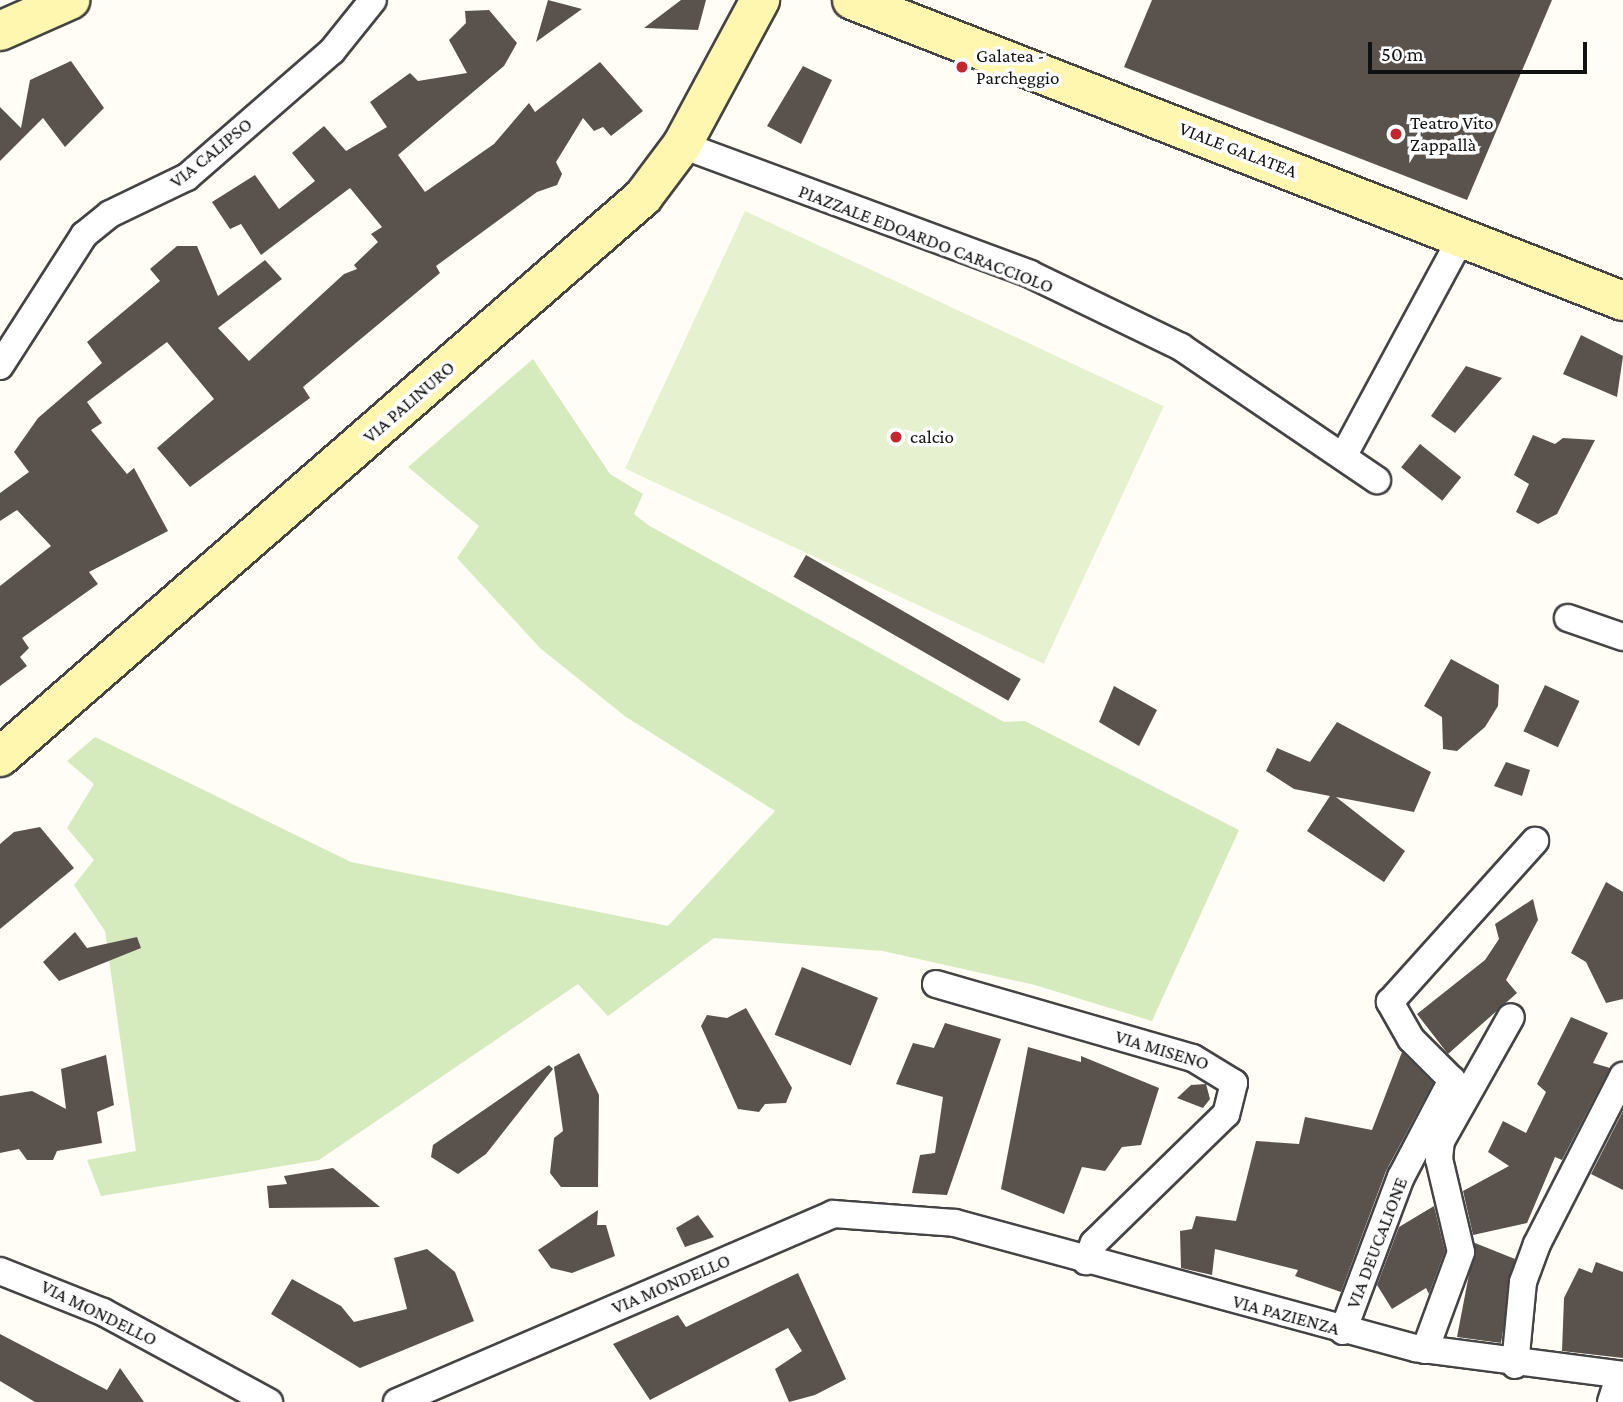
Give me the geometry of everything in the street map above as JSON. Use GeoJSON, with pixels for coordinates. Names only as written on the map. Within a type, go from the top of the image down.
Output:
{"type":"FeatureCollection","features":[{"type":"Feature","properties":{"kind":"main road"},"geometry":{"type":"LineString","coordinates":[[0,31],[70,0]]}},
{"type":"Feature","properties":{"kind":"main road","name":"VIA PALINURO"},"geometry":{"type":"LineString","coordinates":[[0,757],[643,197],[682,145],[760,0]]}},
{"type":"Feature","properties":{"kind":"main road","name":"VIALE GALATEA"},"geometry":{"type":"LineString","coordinates":[[852,0],[1623,301]]}},
{"type":"Feature","properties":{"kind":"street","name":"VIA CALIPSO"},"geometry":{"type":"LineString","coordinates":[[0,366],[84,235],[110,214],[187,177],[331,51],[373,0]]}},
{"type":"Feature","properties":{"kind":"street","name":"PIAZZALE EDOARDO CARACCIOLO"},"geometry":{"type":"LineString","coordinates":[[682,145],[1030,274],[1181,347],[1345,453],[1377,480]]}},
{"type":"Feature","properties":{"kind":"street"},"geometry":{"type":"LineString","coordinates":[[1345,453],[1462,237]]}},
{"type":"Feature","properties":{"kind":"street"},"geometry":{"type":"LineString","coordinates":[[1568,618],[1623,638]]}},
{"type":"Feature","properties":{"kind":"street","name":"VIA DEUCALIONE"},"geometry":{"type":"LineString","coordinates":[[1343,1331],[1401,1177],[1452,1080],[1411,1039],[1390,1002],[1535,841]]}},
{"type":"Feature","properties":{"kind":"street","name":"VIA MISENO"},"geometry":{"type":"LineString","coordinates":[[936,984],[1193,1058],[1234,1083],[1226,1114],[1094,1243],[1086,1261]]}},
{"type":"Feature","properties":{"kind":"street"},"geometry":{"type":"LineString","coordinates":[[1425,1350],[1461,1252],[1439,1159],[1441,1141],[1511,1017]]}},
{"type":"Feature","properties":{"kind":"street"},"geometry":{"type":"LineString","coordinates":[[1515,1365],[1523,1282],[1537,1244],[1623,1076]]}},
{"type":"Feature","properties":{"kind":"street","name":"VIA MONDELLO"},"geometry":{"type":"LineString","coordinates":[[397,1402],[833,1214],[955,1223]]}},
{"type":"Feature","properties":{"kind":"street","name":"VIA PAZIENZA"},"geometry":{"type":"LineString","coordinates":[[955,1223],[1343,1331],[1425,1350],[1515,1365],[1622,1375]]}},
{"type":"Feature","properties":{"kind":"street","name":"VIA MONDELLO"},"geometry":{"type":"LineString","coordinates":[[0,1271],[103,1312],[269,1402]]}},
{"type":"Feature","properties":{"kind":"street"},"geometry":{"type":"LineString","coordinates":[[1611,1402],[1622,1375]]}},
{"type":"Feature","properties":{"kind":"green space","name":"calcio"},"geometry":{"type":"Polygon","coordinates":[[[745,211],[1164,406],[1044,664],[625,468],[745,211]]]}},
{"type":"Feature","properties":{"kind":"green space"},"geometry":{"type":"Polygon","coordinates":[[[533,359],[610,474],[643,494],[634,514],[648,525],[1004,722],[1025,721],[1239,830],[1152,1021],[1035,985],[883,951],[714,938],[608,1016],[578,984],[319,1160],[101,1196],[87,1160],[136,1151],[105,931],[74,885],[94,860],[67,828],[94,784],[67,761],[95,737],[351,862],[668,926],[775,811],[626,717],[540,648],[457,558],[479,526],[408,467],[533,359]]]}},
{"type":"Feature","properties":{"kind":"building"},"geometry":{"type":"Polygon","coordinates":[[[548,0],[582,9],[536,42],[548,0]]]}},
{"type":"Feature","properties":{"kind":"building"},"geometry":{"type":"Polygon","coordinates":[[[681,0],[706,0],[698,30],[644,28],[681,0]]]}},
{"type":"Feature","properties":{"kind":"building","name":"Teatro Vito Zappallà"},"geometry":{"type":"Polygon","coordinates":[[[1152,0],[1552,0],[1467,200],[1124,67],[1152,0]]]}},
{"type":"Feature","properties":{"kind":"building"},"geometry":{"type":"Polygon","coordinates":[[[489,10],[517,43],[504,66],[398,155],[425,192],[494,144],[529,103],[535,112],[600,62],[643,111],[611,136],[603,127],[594,131],[583,118],[556,162],[562,174],[557,185],[537,192],[436,266],[440,273],[303,387],[310,398],[190,487],[157,448],[214,399],[167,342],[87,402],[102,423],[91,430],[127,474],[134,468],[168,531],[89,572],[98,584],[22,638],[29,648],[20,657],[27,666],[0,686],[0,586],[51,546],[17,510],[0,521],[0,493],[29,472],[14,452],[38,418],[102,363],[87,342],[160,281],[150,269],[177,246],[197,246],[218,296],[265,260],[282,279],[218,328],[249,361],[344,274],[357,269],[354,265],[378,242],[371,234],[382,227],[350,188],[261,255],[241,224],[230,229],[212,202],[255,175],[279,209],[315,181],[292,153],[324,126],[346,151],[387,127],[370,102],[410,73],[418,81],[467,73],[449,40],[466,23],[465,11],[489,10]]]}},
{"type":"Feature","properties":{"kind":"building"},"geometry":{"type":"Polygon","coordinates":[[[71,61],[104,108],[65,147],[43,118],[0,161],[0,107],[21,128],[30,80],[71,61]]]}},
{"type":"Feature","properties":{"kind":"building"},"geometry":{"type":"Polygon","coordinates":[[[803,66],[832,80],[801,144],[767,126],[803,66]]]}},
{"type":"Feature","properties":{"kind":"building"},"geometry":{"type":"Polygon","coordinates":[[[1581,335],[1623,356],[1617,397],[1563,374],[1581,335]]]}},
{"type":"Feature","properties":{"kind":"building"},"geometry":{"type":"Polygon","coordinates":[[[1466,366],[1502,378],[1455,433],[1431,416],[1466,366]]]}},
{"type":"Feature","properties":{"kind":"building"},"geometry":{"type":"Polygon","coordinates":[[[1533,435],[1555,444],[1563,438],[1595,440],[1557,514],[1538,524],[1516,512],[1529,484],[1514,475],[1533,435]]]}},
{"type":"Feature","properties":{"kind":"building"},"geometry":{"type":"Polygon","coordinates":[[[1420,444],[1461,477],[1442,501],[1401,467],[1420,444]]]}},
{"type":"Feature","properties":{"kind":"building"},"geometry":{"type":"Polygon","coordinates":[[[806,555],[1021,679],[1008,701],[794,577],[806,555]]]}},
{"type":"Feature","properties":{"kind":"building"},"geometry":{"type":"Polygon","coordinates":[[[1451,659],[1499,685],[1498,706],[1485,727],[1457,751],[1443,749],[1442,717],[1424,706],[1451,659]]]}},
{"type":"Feature","properties":{"kind":"building"},"geometry":{"type":"Polygon","coordinates":[[[1545,685],[1579,701],[1558,747],[1523,731],[1545,685]]]}},
{"type":"Feature","properties":{"kind":"building"},"geometry":{"type":"Polygon","coordinates":[[[1114,686],[1157,710],[1139,746],[1099,722],[1114,686]]]}},
{"type":"Feature","properties":{"kind":"building"},"geometry":{"type":"Polygon","coordinates":[[[1337,722],[1431,772],[1414,812],[1336,797],[1405,851],[1384,882],[1307,831],[1330,796],[1294,789],[1266,771],[1277,748],[1310,762],[1337,722]]]}},
{"type":"Feature","properties":{"kind":"building"},"geometry":{"type":"Polygon","coordinates":[[[1506,762],[1530,770],[1522,796],[1494,786],[1506,762]]]}},
{"type":"Feature","properties":{"kind":"building"},"geometry":{"type":"Polygon","coordinates":[[[40,827],[74,868],[0,929],[0,844],[14,832],[40,827]]]}},
{"type":"Feature","properties":{"kind":"building"},"geometry":{"type":"Polygon","coordinates":[[[1606,882],[1623,892],[1623,999],[1606,1003],[1586,962],[1571,953],[1606,882]]]}},
{"type":"Feature","properties":{"kind":"building"},"geometry":{"type":"Polygon","coordinates":[[[1533,899],[1538,920],[1506,980],[1517,993],[1448,1054],[1417,1014],[1485,960],[1499,939],[1495,924],[1533,899]]]}},
{"type":"Feature","properties":{"kind":"building"},"geometry":{"type":"Polygon","coordinates":[[[75,932],[87,948],[137,937],[141,948],[59,981],[43,962],[75,932]]]}},
{"type":"Feature","properties":{"kind":"building"},"geometry":{"type":"Polygon","coordinates":[[[802,967],[878,998],[851,1065],[775,1035],[802,967]]]}},
{"type":"Feature","properties":{"kind":"building"},"geometry":{"type":"Polygon","coordinates":[[[746,1008],[792,1088],[786,1103],[765,1104],[759,1112],[738,1109],[701,1026],[707,1015],[727,1018],[746,1008]]]}},
{"type":"Feature","properties":{"kind":"building"},"geometry":{"type":"Polygon","coordinates":[[[1571,1017],[1608,1033],[1593,1063],[1610,1068],[1562,1160],[1555,1157],[1527,1223],[1473,1235],[1463,1191],[1509,1166],[1488,1152],[1503,1121],[1526,1133],[1546,1092],[1537,1084],[1571,1017]]]}},
{"type":"Feature","properties":{"kind":"building"},"geometry":{"type":"Polygon","coordinates":[[[945,1023],[1001,1039],[947,1195],[912,1193],[920,1155],[935,1153],[943,1097],[896,1084],[913,1043],[934,1048],[945,1023]]]}},
{"type":"Feature","properties":{"kind":"building"},"geometry":{"type":"Polygon","coordinates":[[[1028,1047],[1081,1062],[1081,1056],[1159,1088],[1141,1145],[1122,1147],[1105,1171],[1082,1167],[1064,1214],[1001,1189],[1028,1047]]]}},
{"type":"Feature","properties":{"kind":"building"},"geometry":{"type":"Polygon","coordinates":[[[1402,1052],[1433,1083],[1386,1171],[1341,1292],[1295,1276],[1298,1270],[1215,1249],[1212,1275],[1181,1268],[1180,1231],[1192,1229],[1196,1216],[1236,1221],[1256,1141],[1299,1144],[1305,1117],[1372,1130],[1402,1052]]]}},
{"type":"Feature","properties":{"kind":"building"},"geometry":{"type":"Polygon","coordinates":[[[579,1053],[599,1095],[598,1187],[561,1187],[550,1173],[554,1138],[563,1131],[554,1067],[579,1053]]]}},
{"type":"Feature","properties":{"kind":"building"},"geometry":{"type":"Polygon","coordinates":[[[106,1055],[114,1105],[97,1112],[102,1143],[57,1151],[53,1160],[27,1160],[19,1149],[0,1153],[0,1096],[32,1091],[66,1109],[61,1069],[106,1055]]]}},
{"type":"Feature","properties":{"kind":"building"},"geometry":{"type":"Polygon","coordinates":[[[549,1065],[553,1069],[486,1154],[458,1174],[431,1157],[433,1145],[549,1065]]]}},
{"type":"Feature","properties":{"kind":"building"},"geometry":{"type":"Polygon","coordinates":[[[1206,1084],[1210,1099],[1203,1108],[1177,1098],[1191,1085],[1206,1084]]]}},
{"type":"Feature","properties":{"kind":"building"},"geometry":{"type":"Polygon","coordinates":[[[1623,1111],[1623,1190],[1591,1174],[1623,1111]]]}},
{"type":"Feature","properties":{"kind":"building"},"geometry":{"type":"Polygon","coordinates":[[[333,1168],[380,1207],[269,1208],[267,1186],[287,1184],[284,1176],[333,1168]]]}},
{"type":"Feature","properties":{"kind":"building"},"geometry":{"type":"Polygon","coordinates":[[[1434,1206],[1445,1251],[1429,1294],[1426,1288],[1392,1309],[1377,1285],[1399,1227],[1434,1206]]]}},
{"type":"Feature","properties":{"kind":"building"},"geometry":{"type":"Polygon","coordinates":[[[598,1210],[597,1225],[606,1225],[615,1256],[572,1273],[551,1268],[538,1250],[598,1210]]]}},
{"type":"Feature","properties":{"kind":"building"},"geometry":{"type":"Polygon","coordinates":[[[698,1215],[714,1237],[685,1247],[676,1228],[698,1215]]]}},
{"type":"Feature","properties":{"kind":"building"},"geometry":{"type":"Polygon","coordinates":[[[1475,1243],[1515,1259],[1501,1343],[1457,1337],[1475,1243]]]}},
{"type":"Feature","properties":{"kind":"building"},"geometry":{"type":"Polygon","coordinates":[[[427,1249],[455,1272],[474,1321],[360,1368],[271,1314],[292,1279],[341,1306],[354,1322],[407,1309],[394,1258],[427,1249]]]}},
{"type":"Feature","properties":{"kind":"building"},"geometry":{"type":"Polygon","coordinates":[[[1596,1262],[1623,1272],[1623,1358],[1562,1351],[1564,1298],[1579,1268],[1592,1273],[1596,1262]]]}},
{"type":"Feature","properties":{"kind":"building"},"geometry":{"type":"Polygon","coordinates":[[[798,1273],[846,1379],[815,1395],[789,1402],[775,1369],[802,1351],[788,1328],[650,1400],[613,1344],[678,1315],[686,1327],[798,1273]]]}},
{"type":"Feature","properties":{"kind":"building"},"geometry":{"type":"Polygon","coordinates":[[[0,1334],[107,1390],[120,1368],[144,1402],[35,1402],[0,1381],[0,1334]]]}},
{"type":"Feature","properties":{"kind":"place","name":"Galatea - Parcheggio"},"geometry":{"type":"Point","coordinates":[962,67]}},
{"type":"Feature","properties":{"kind":"place","name":"Teatro Vito Zappallà"},"geometry":{"type":"Point","coordinates":[1396,134]}},
{"type":"Feature","properties":{"kind":"place","name":"calcio"},"geometry":{"type":"Point","coordinates":[896,437]}}]}
